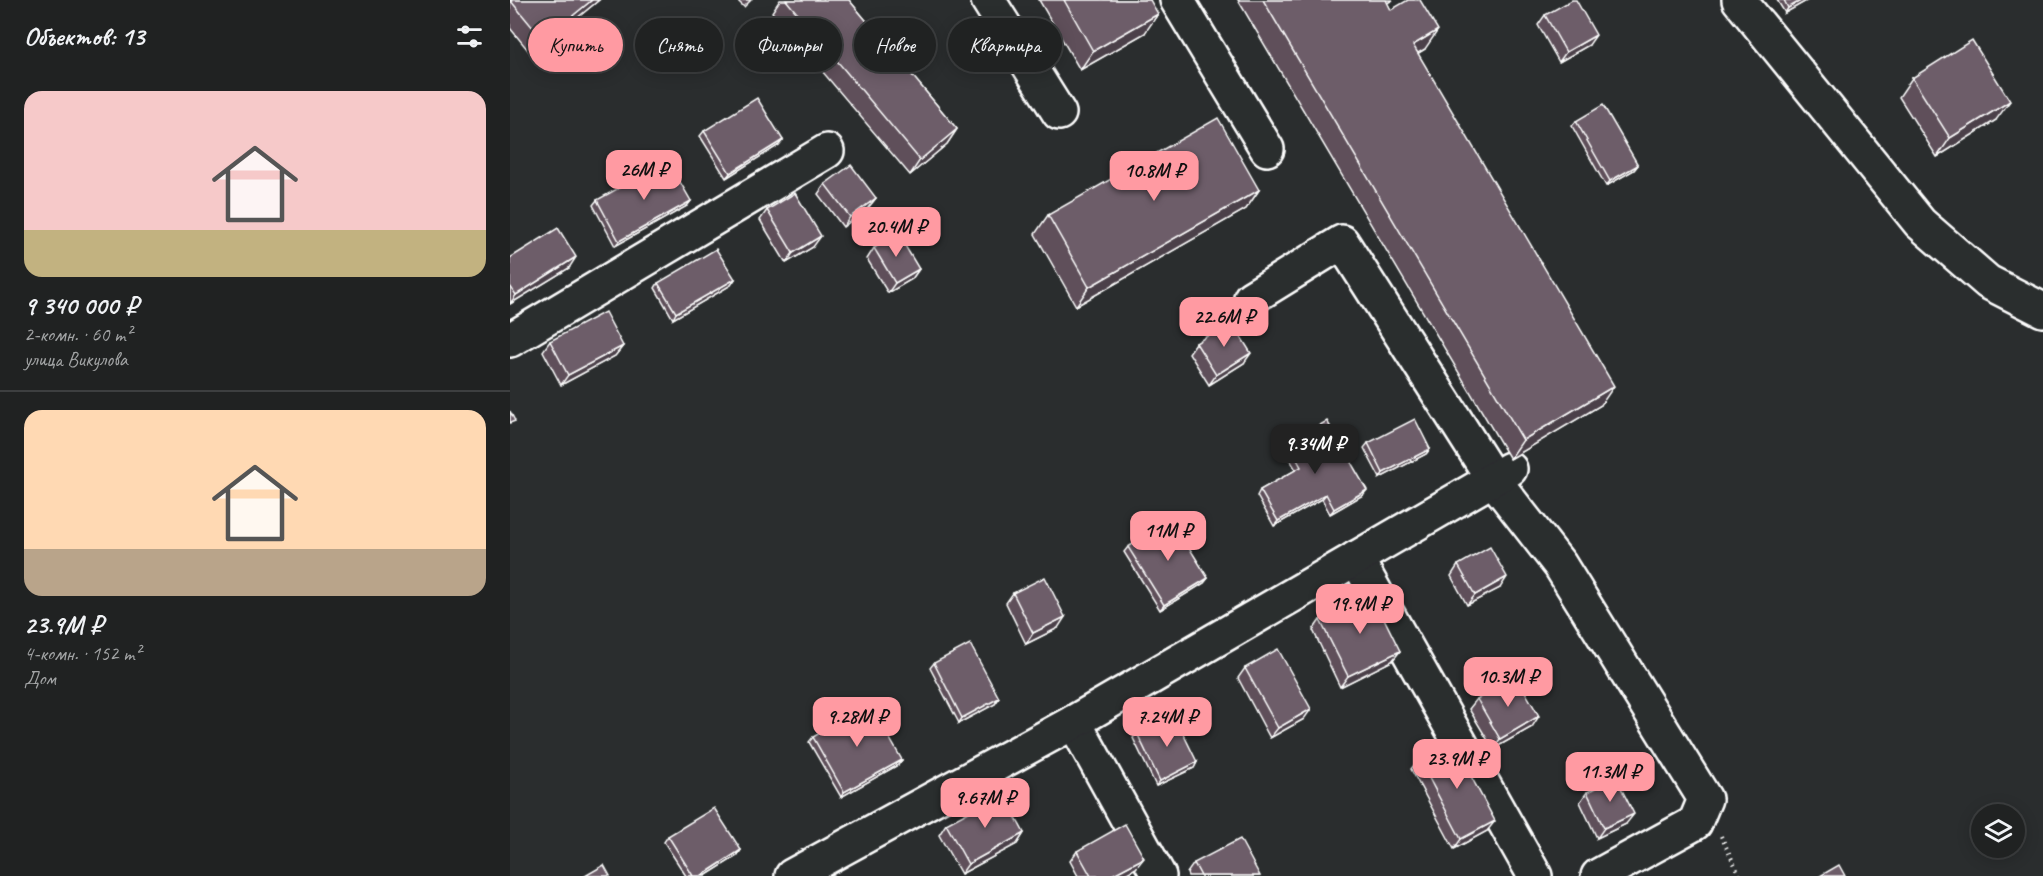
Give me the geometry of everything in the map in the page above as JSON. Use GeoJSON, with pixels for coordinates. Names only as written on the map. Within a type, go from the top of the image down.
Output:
{"type":"FeatureCollection","features":[{"type":"Feature","properties":{"kind":"street"},"geometry":{"type":"LineString","coordinates":[[988,0],[1059,113]]}},
{"type":"Feature","properties":{"kind":"street"},"geometry":{"type":"LineString","coordinates":[[1177,0],[1267,149]]}},
{"type":"Feature","properties":{"kind":"street"},"geometry":{"type":"LineString","coordinates":[[1739,0],[1920,223],[1988,282],[2043,310]]}},
{"type":"Feature","properties":{"kind":"street"},"geometry":{"type":"LineString","coordinates":[[510,340],[827,151]]}},
{"type":"Feature","properties":{"kind":"street"},"geometry":{"type":"LineString","coordinates":[[1251,298],[1342,242],[1502,474],[1706,799],[1695,823],[1598,876]]}},
{"type":"Feature","properties":{"kind":"street"},"geometry":{"type":"LineString","coordinates":[[792,876],[1074,722],[1502,474]]}},
{"type":"Feature","properties":{"kind":"street"},"geometry":{"type":"LineString","coordinates":[[1356,558],[1535,876]]}},
{"type":"Feature","properties":{"kind":"street"},"geometry":{"type":"LineString","coordinates":[[1074,722],[1159,876]]}},
{"type":"Feature","properties":{"kind":"building"},"geometry":{"type":"Polygon","coordinates":[[[510,0],[592,0],[570,18],[528,18],[528,22],[510,0]]]}},
{"type":"Feature","properties":{"kind":"building"},"geometry":{"type":"Polygon","coordinates":[[[786,0],[849,0],[864,18],[854,18],[854,72],[909,72],[957,129],[920,160],[842,67],[842,18],[801,18],[786,0]]]}},
{"type":"Feature","properties":{"kind":"building"},"geometry":{"type":"Polygon","coordinates":[[[1064,0],[1150,0],[1158,14],[1093,51],[1064,0]]]}},
{"type":"Feature","properties":{"kind":"building"},"geometry":{"type":"Polygon","coordinates":[[[1263,0],[1386,0],[1391,10],[1408,0],[1420,0],[1438,30],[1413,45],[1614,386],[1523,440],[1263,0]]]}},
{"type":"Feature","properties":{"kind":"building"},"geometry":{"type":"Polygon","coordinates":[[[1576,0],[1596,35],[1566,52],[1545,15],[1576,0]]]}},
{"type":"Feature","properties":{"kind":"building"},"geometry":{"type":"Polygon","coordinates":[[[1784,0],[1802,0],[1788,8],[1784,0]]]}},
{"type":"Feature","properties":{"kind":"building"},"geometry":{"type":"Polygon","coordinates":[[[1972,40],[2010,101],[1950,138],[1912,78],[1972,40]]]}},
{"type":"Feature","properties":{"kind":"building"},"geometry":{"type":"Polygon","coordinates":[[[757,98],[783,140],[730,173],[704,131],[757,98]]]}},
{"type":"Feature","properties":{"kind":"building"},"geometry":{"type":"Polygon","coordinates":[[[1603,105],[1638,165],[1610,181],[1576,121],[1603,105]]]}},
{"type":"Feature","properties":{"kind":"building"},"geometry":{"type":"Polygon","coordinates":[[[1218,118],[1259,190],[1089,287],[1048,215],[1218,118]]]}},
{"type":"Feature","properties":{"kind":"building"},"geometry":{"type":"Polygon","coordinates":[[[668,161],[691,201],[619,241],[597,200],[668,161]]]}},
{"type":"Feature","properties":{"kind":"building"},"geometry":{"type":"Polygon","coordinates":[[[851,165],[876,198],[850,217],[825,184],[851,165]]]}},
{"type":"Feature","properties":{"kind":"building"},"geometry":{"type":"Polygon","coordinates":[[[795,193],[821,236],[793,253],[767,210],[795,193]]]}},
{"type":"Feature","properties":{"kind":"building"},"geometry":{"type":"Polygon","coordinates":[[[558,228],[576,257],[516,295],[510,286],[510,258],[558,228]]]}},
{"type":"Feature","properties":{"kind":"building"},"geometry":{"type":"Polygon","coordinates":[[[898,234],[919,269],[895,283],[874,248],[898,234]]]}},
{"type":"Feature","properties":{"kind":"building"},"geometry":{"type":"Polygon","coordinates":[[[716,249],[735,279],[676,313],[658,283],[716,249]]]}},
{"type":"Feature","properties":{"kind":"building"},"geometry":{"type":"Polygon","coordinates":[[[605,312],[623,346],[568,375],[550,341],[605,312]]]}},
{"type":"Feature","properties":{"kind":"building"},"geometry":{"type":"Polygon","coordinates":[[[1231,321],[1251,353],[1216,375],[1196,343],[1231,321]]]}},
{"type":"Feature","properties":{"kind":"building"},"geometry":{"type":"Polygon","coordinates":[[[510,411],[515,421],[510,423],[510,411]]]}},
{"type":"Feature","properties":{"kind":"building"},"geometry":{"type":"Polygon","coordinates":[[[1415,419],[1430,449],[1383,473],[1368,443],[1415,419]]]}},
{"type":"Feature","properties":{"kind":"building"},"geometry":{"type":"Polygon","coordinates":[[[1327,421],[1367,490],[1334,509],[1326,494],[1278,521],[1260,490],[1301,467],[1288,443],[1327,421]]]}},
{"type":"Feature","properties":{"kind":"building"},"geometry":{"type":"Polygon","coordinates":[[[1172,520],[1208,578],[1164,605],[1128,547],[1172,520]]]}},
{"type":"Feature","properties":{"kind":"building"},"geometry":{"type":"Polygon","coordinates":[[[1490,547],[1507,577],[1475,595],[1458,565],[1490,547]]]}},
{"type":"Feature","properties":{"kind":"building"},"geometry":{"type":"Polygon","coordinates":[[[1045,577],[1065,617],[1033,633],[1013,593],[1045,577]]]}},
{"type":"Feature","properties":{"kind":"building"},"geometry":{"type":"Polygon","coordinates":[[[1372,594],[1400,651],[1348,676],[1320,620],[1372,594]]]}},
{"type":"Feature","properties":{"kind":"building"},"geometry":{"type":"Polygon","coordinates":[[[970,644],[999,698],[962,718],[934,663],[970,644]]]}},
{"type":"Feature","properties":{"kind":"building"},"geometry":{"type":"Polygon","coordinates":[[[1278,649],[1311,709],[1278,728],[1245,668],[1278,649]]]}},
{"type":"Feature","properties":{"kind":"building"},"geometry":{"type":"Polygon","coordinates":[[[1516,676],[1539,716],[1500,739],[1477,699],[1516,676]]]}},
{"type":"Feature","properties":{"kind":"building"},"geometry":{"type":"Polygon","coordinates":[[[870,704],[902,760],[844,792],[813,737],[870,704]]]}},
{"type":"Feature","properties":{"kind":"building"},"geometry":{"type":"Polygon","coordinates":[[[1174,715],[1197,762],[1160,781],[1137,733],[1174,715]]]}},
{"type":"Feature","properties":{"kind":"building"},"geometry":{"type":"Polygon","coordinates":[[[1452,741],[1495,821],[1461,839],[1419,759],[1452,741]]]}},
{"type":"Feature","properties":{"kind":"building"},"geometry":{"type":"Polygon","coordinates":[[[1616,778],[1634,814],[1604,828],[1587,792],[1616,778]]]}},
{"type":"Feature","properties":{"kind":"building"},"geometry":{"type":"Polygon","coordinates":[[[1003,794],[1024,833],[968,864],[946,824],[1003,794]]]}},
{"type":"Feature","properties":{"kind":"building"},"geometry":{"type":"Polygon","coordinates":[[[714,808],[741,850],[701,876],[693,876],[668,836],[714,808]]]}},
{"type":"Feature","properties":{"kind":"building"},"geometry":{"type":"Polygon","coordinates":[[[1125,824],[1144,858],[1110,876],[1091,876],[1077,851],[1125,824]]]}},
{"type":"Feature","properties":{"kind":"building"},"geometry":{"type":"Polygon","coordinates":[[[1240,839],[1260,876],[1201,876],[1194,863],[1240,839]]]}},
{"type":"Feature","properties":{"kind":"building"},"geometry":{"type":"Polygon","coordinates":[[[604,865],[610,876],[585,876],[604,865]]]}},
{"type":"Feature","properties":{"kind":"building"},"geometry":{"type":"Polygon","coordinates":[[[1839,865],[1845,876],[1820,876],[1839,865]]]}}]}
